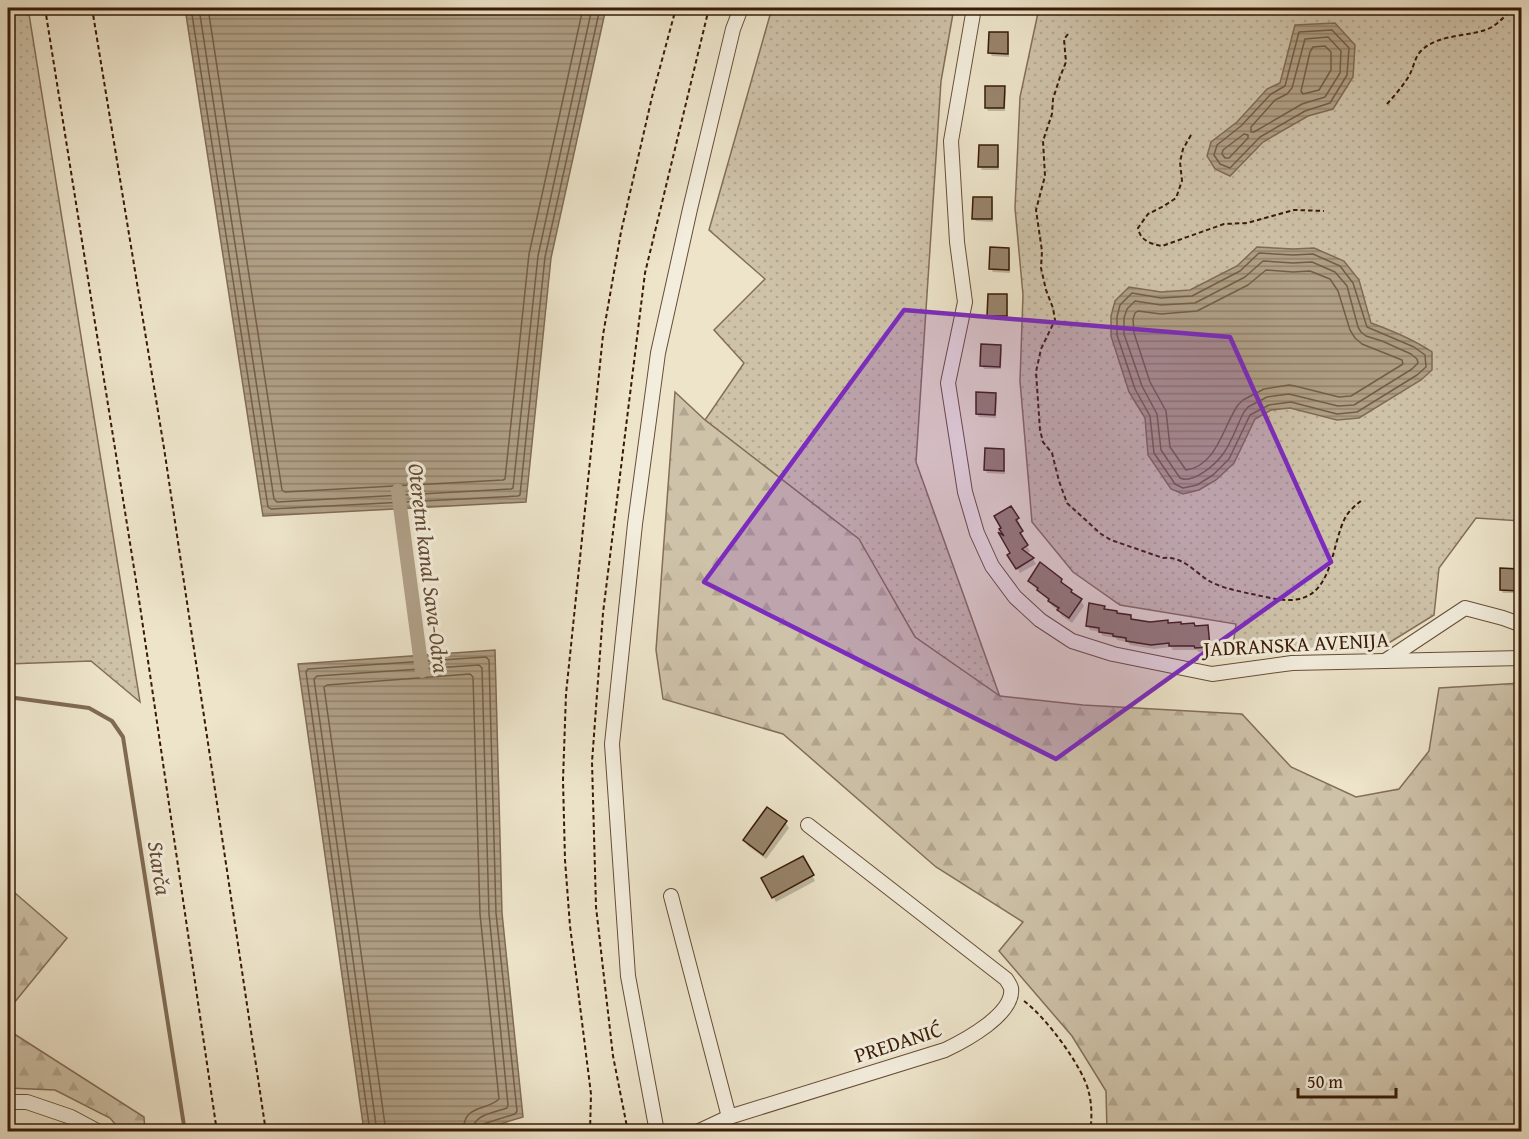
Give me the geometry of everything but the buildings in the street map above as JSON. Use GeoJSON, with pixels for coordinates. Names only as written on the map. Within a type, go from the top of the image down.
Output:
{"type":"FeatureCollection","features":[{"type":"Feature","properties":{"kind":"street"},"geometry":{"type":"LineString","coordinates":[[657,1131],[628,976],[612,744],[635,524],[658,353],[730,40],[741,8]]}},
{"type":"Feature","properties":{"kind":"street","name":"JADRANSKA AVENIJA"},"geometry":{"type":"LineString","coordinates":[[975,8],[951,141],[957,242],[965,302],[948,383],[965,492],[977,533],[992,566],[1015,597],[1040,620],[1072,641],[1113,654],[1212,674],[1292,663],[1521,658]]}},
{"type":"Feature","properties":{"kind":"street"},"geometry":{"type":"LineString","coordinates":[[1385,661],[1466,609],[1521,625]]}},
{"type":"Feature","properties":{"kind":"street"},"geometry":{"type":"LineString","coordinates":[[807,825],[1006,979],[1011,988],[1009,1000]]}},
{"type":"Feature","properties":{"kind":"street"},"geometry":{"type":"LineString","coordinates":[[671,896],[729,1117]]}},
{"type":"Feature","properties":{"kind":"street","name":"PREDANIĆ"},"geometry":{"type":"LineString","coordinates":[[697,1131],[729,1117],[945,1050],[967,1039],[999,1015],[1009,1000]]}},
{"type":"Feature","properties":{"kind":"street"},"geometry":{"type":"LineString","coordinates":[[8,1102],[27,1102],[71,1117],[99,1131]]}},
{"type":"Feature","properties":{"kind":"path"},"geometry":{"type":"LineString","coordinates":[[45,8],[141,617],[217,1131]]}},
{"type":"Feature","properties":{"kind":"path"},"geometry":{"type":"LineString","coordinates":[[92,8],[162,436],[266,1131]]}},
{"type":"Feature","properties":{"kind":"path"},"geometry":{"type":"LineString","coordinates":[[591,1131],[591,1094],[570,926],[565,860],[563,780],[566,694],[603,335],[621,232],[652,97],[676,8]]}},
{"type":"Feature","properties":{"kind":"path"},"geometry":{"type":"LineString","coordinates":[[1387,104],[1411,73],[1422,49],[1458,35],[1492,27],[1512,8]]}},
{"type":"Feature","properties":{"kind":"path"},"geometry":{"type":"LineString","coordinates":[[1068,34],[1064,39],[1066,62],[1053,99],[1052,114],[1043,141],[1045,176],[1036,210],[1042,251],[1041,268],[1055,320],[1041,349],[1036,372],[1040,430],[1043,442],[1052,453],[1067,503],[1101,534],[1112,540],[1163,558],[1186,563],[1213,583],[1250,594],[1289,600],[1307,596],[1319,588],[1327,575],[1346,516],[1362,500]]}},
{"type":"Feature","properties":{"kind":"path"},"geometry":{"type":"LineString","coordinates":[[1191,135],[1183,149],[1180,162],[1182,180],[1176,198],[1148,214],[1138,228],[1142,238],[1151,244],[1162,246],[1224,224],[1247,223],[1294,210],[1324,211]]}},
{"type":"Feature","properties":{"kind":"path"},"geometry":{"type":"LineString","coordinates":[[1009,1000],[1024,1001],[1033,1007],[1082,1073],[1089,1094],[1090,1131]]}},
{"type":"Feature","properties":{"kind":"highlighted area"},"geometry":{"type":"Polygon","coordinates":[[[904,310],[1230,337],[1331,562],[1056,759],[704,582],[904,310]]]}},
{"type":"Feature","properties":{"kind":"green space"},"geometry":{"type":"Polygon","coordinates":[[[8,8],[28,8],[140,702],[91,661],[8,664],[8,8]]]}},
{"type":"Feature","properties":{"kind":"green space"},"geometry":{"type":"Polygon","coordinates":[[[772,8],[954,8],[941,81],[916,462],[1000,697],[915,637],[858,539],[705,420],[744,363],[714,330],[765,279],[709,230],[772,8]]]}},
{"type":"Feature","properties":{"kind":"green space"},"geometry":{"type":"Polygon","coordinates":[[[1039,8],[1521,8],[1521,521],[1476,518],[1439,568],[1434,615],[1379,649],[1232,652],[1236,624],[1120,605],[1073,572],[1032,522],[1020,381],[1023,295],[1015,208],[1020,97],[1039,8]]]}},
{"type":"Feature","properties":{"kind":"green space"},"geometry":{"type":"Polygon","coordinates":[[[675,392],[705,420],[859,539],[915,637],[1000,696],[1083,705],[1242,714],[1291,767],[1356,797],[1399,789],[1429,751],[1439,688],[1521,683],[1521,1131],[1107,1131],[1106,1091],[1072,1036],[999,951],[1023,922],[936,867],[783,734],[663,699],[656,650],[675,392]]]}},
{"type":"Feature","properties":{"kind":"green space"},"geometry":{"type":"Polygon","coordinates":[[[8,887],[67,938],[9,1009],[8,1009],[8,887]]]}},
{"type":"Feature","properties":{"kind":"green space"},"geometry":{"type":"Polygon","coordinates":[[[8,1030],[144,1117],[145,1131],[121,1131],[110,1118],[55,1090],[8,1088],[8,1030]]]}},
{"type":"Feature","properties":{"kind":"water"},"geometry":{"type":"Polygon","coordinates":[[[185,8],[606,8],[551,258],[526,502],[263,516],[185,8]]]}},
{"type":"Feature","properties":{"kind":"water"},"geometry":{"type":"Polygon","coordinates":[[[1335,23],[1355,45],[1353,77],[1333,109],[1308,116],[1263,142],[1230,176],[1215,169],[1207,156],[1211,142],[1237,122],[1267,89],[1280,83],[1295,25],[1335,23]]]}},
{"type":"Feature","properties":{"kind":"water"},"geometry":{"type":"Polygon","coordinates":[[[1257,247],[1314,248],[1344,261],[1359,280],[1371,323],[1418,343],[1432,352],[1432,370],[1421,380],[1359,418],[1337,420],[1290,408],[1271,410],[1255,419],[1234,463],[1216,480],[1199,490],[1183,494],[1171,489],[1148,455],[1145,418],[1129,392],[1111,336],[1111,316],[1115,301],[1129,287],[1161,292],[1190,290],[1237,266],[1257,247]]]}},
{"type":"Feature","properties":{"kind":"water"},"geometry":{"type":"Polygon","coordinates":[[[495,650],[502,913],[523,1117],[477,1131],[364,1131],[298,664],[495,650]]]}},
{"type":"Feature","properties":{"kind":"waterway","name":"Oteretni kanal Sava-Odra"},"geometry":{"type":"LineString","coordinates":[[398,491],[422,671]]}},
{"type":"Feature","properties":{"kind":"waterway","name":"Starča"},"geometry":{"type":"LineString","coordinates":[[8,697],[89,708],[112,721],[123,737],[185,1132]]}}]}
